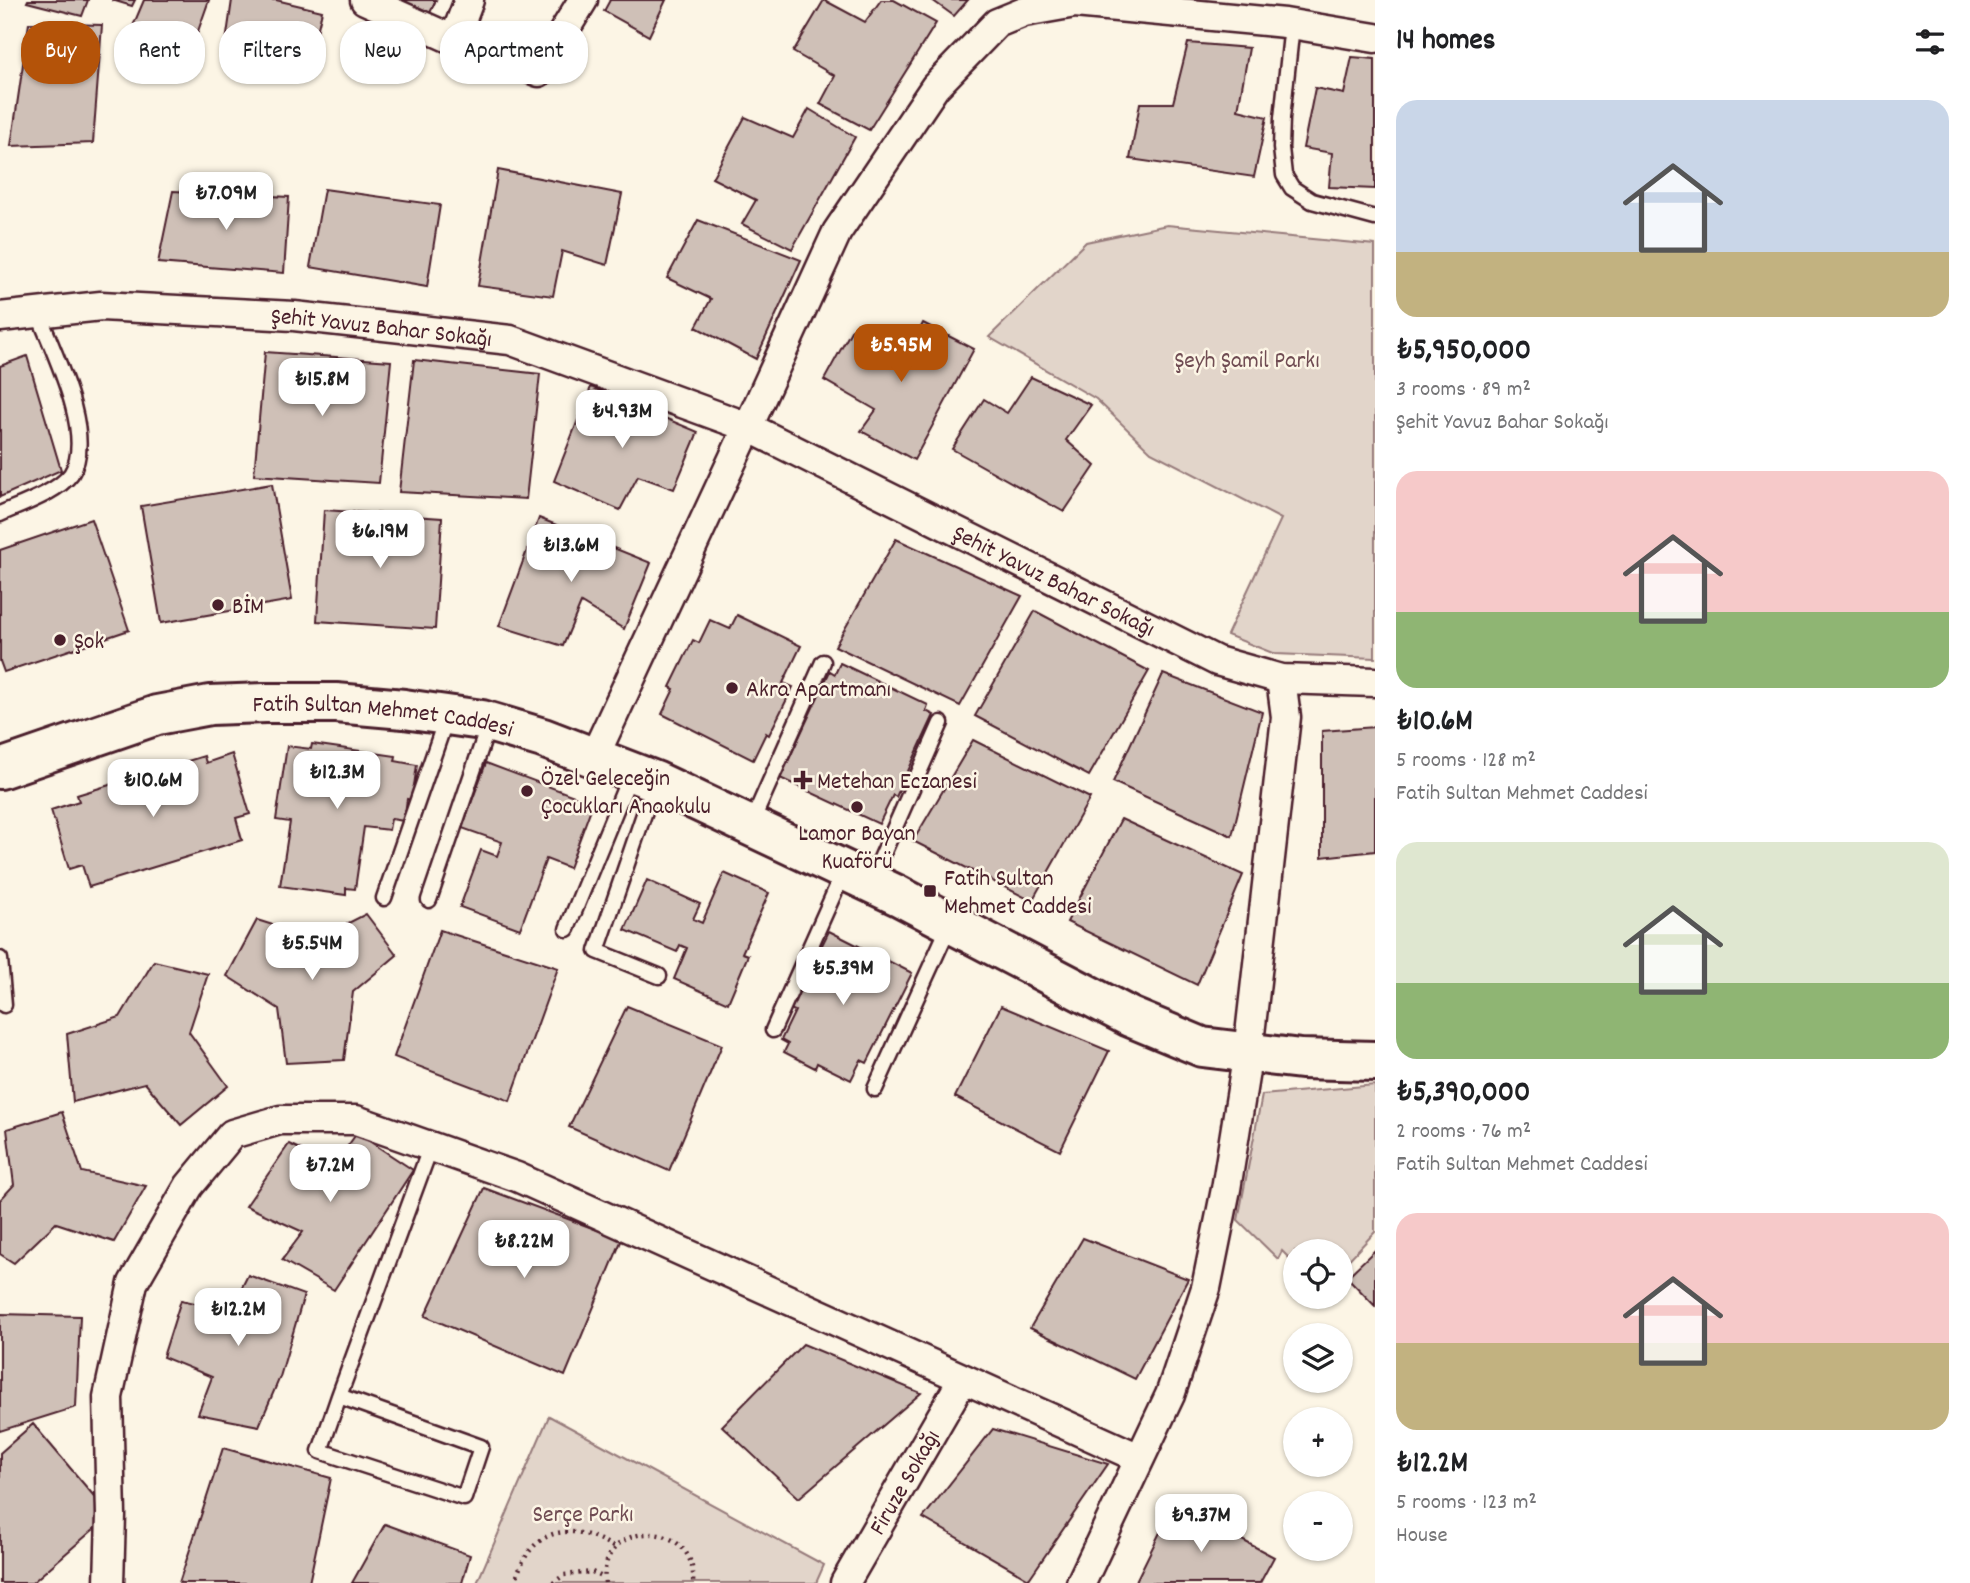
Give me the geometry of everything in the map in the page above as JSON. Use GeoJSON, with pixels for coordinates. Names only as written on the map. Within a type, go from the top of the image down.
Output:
{"type":"FeatureCollection","features":[{"type":"Feature","properties":{"kind":"street"},"geometry":{"type":"LineString","coordinates":[[365,0],[440,34]]}},
{"type":"Feature","properties":{"kind":"street"},"geometry":{"type":"LineString","coordinates":[[461,21],[469,0]]}},
{"type":"Feature","properties":{"kind":"street"},"geometry":{"type":"LineString","coordinates":[[570,21],[583,0]]}},
{"type":"Feature","properties":{"kind":"street"},"geometry":{"type":"LineString","coordinates":[[594,757],[837,232],[935,87],[997,23],[1024,12],[1075,3],[1196,7],[1375,38]]}},
{"type":"Feature","properties":{"kind":"street","name":"Şehit Yavuz Bahar Sokağı"},"geometry":{"type":"LineString","coordinates":[[0,317],[101,306],[294,316],[510,340],[748,426],[1217,661],[1281,679],[1375,682]]}},
{"type":"Feature","properties":{"kind":"street"},"geometry":{"type":"LineString","coordinates":[[1081,1583],[1170,1395],[1206,1287],[1226,1189],[1248,1052],[1286,717],[1281,679]]}},
{"type":"Feature","properties":{"kind":"street","name":"Fatih Sultan Mehmet Caddesi"},"geometry":{"type":"LineString","coordinates":[[0,769],[157,715],[210,705],[336,703],[489,722],[543,738],[643,776],[951,922],[1130,1017],[1202,1047],[1301,1059],[1375,1061]]}},
{"type":"Feature","properties":{"kind":"street"},"geometry":{"type":"LineString","coordinates":[[109,1583],[111,1515],[108,1397],[134,1283],[189,1186],[232,1133],[280,1120],[356,1120],[517,1177],[1139,1458]]}},
{"type":"Feature","properties":{"kind":"street","name":"Firuze Sokağı"},"geometry":{"type":"LineString","coordinates":[[845,1583],[963,1379]]}},
{"type":"Feature","properties":{"kind":"lane"},"geometry":{"type":"LineString","coordinates":[[1292,24],[1282,118],[1284,175],[1292,188],[1312,201],[1375,218]]}},
{"type":"Feature","properties":{"kind":"lane"},"geometry":{"type":"LineString","coordinates":[[0,514],[54,489],[71,475],[77,457],[75,411],[38,313]]}},
{"type":"Feature","properties":{"kind":"lane"},"geometry":{"type":"LineString","coordinates":[[751,826],[823,662]]}},
{"type":"Feature","properties":{"kind":"lane"},"geometry":{"type":"LineString","coordinates":[[384,898],[447,715]]}},
{"type":"Feature","properties":{"kind":"lane"},"geometry":{"type":"LineString","coordinates":[[429,900],[489,722]]}},
{"type":"Feature","properties":{"kind":"lane"},"geometry":{"type":"LineString","coordinates":[[773,1030],[941,723]]}},
{"type":"Feature","properties":{"kind":"lane"},"geometry":{"type":"LineString","coordinates":[[567,929],[643,776]]}},
{"type":"Feature","properties":{"kind":"lane"},"geometry":{"type":"LineString","coordinates":[[643,776],[597,951],[659,976]]}},
{"type":"Feature","properties":{"kind":"lane"},"geometry":{"type":"LineString","coordinates":[[875,1089],[951,922]]}},
{"type":"Feature","properties":{"kind":"lane"},"geometry":{"type":"LineString","coordinates":[[0,959],[4,1005]]}},
{"type":"Feature","properties":{"kind":"lane"},"geometry":{"type":"LineString","coordinates":[[338,1396],[481,1447],[464,1498],[320,1451],[338,1396],[431,1146]]}},
{"type":"Feature","properties":{"kind":"path"},"geometry":{"type":"LineString","coordinates":[[515,1583],[523,1559],[534,1544],[549,1535],[563,1532],[584,1534],[601,1539],[615,1548]]}},
{"type":"Feature","properties":{"kind":"path"},"geometry":{"type":"LineString","coordinates":[[553,1583],[564,1575],[592,1572],[604,1580],[607,1561],[615,1548],[623,1540],[649,1532],[676,1542],[686,1552],[692,1565],[692,1583]]}},
{"type":"Feature","properties":{"kind":"green space","name":"Şeyh Şamil Parkı"},"geometry":{"type":"Polygon","coordinates":[[[1167,225],[1375,245],[1375,658],[1275,654],[1227,635],[1281,519],[1151,452],[1096,399],[989,337],[1086,242],[1167,225]]]}},
{"type":"Feature","properties":{"kind":"green space"},"geometry":{"type":"Polygon","coordinates":[[[1375,1085],[1375,1232],[1353,1255],[1353,1239],[1283,1239],[1283,1252],[1278,1259],[1238,1220],[1262,1095],[1375,1085]]]}},
{"type":"Feature","properties":{"kind":"green space","name":"Serçe Parkı"},"geometry":{"type":"Polygon","coordinates":[[[549,1416],[824,1565],[816,1583],[477,1583],[549,1416]]]}},
{"type":"Feature","properties":{"kind":"building"},"geometry":{"type":"Polygon","coordinates":[[[88,0],[82,16],[27,2],[88,0]]]}},
{"type":"Feature","properties":{"kind":"building"},"geometry":{"type":"Polygon","coordinates":[[[112,0],[135,0],[132,6],[112,0]]]}},
{"type":"Feature","properties":{"kind":"building"},"geometry":{"type":"Polygon","coordinates":[[[144,0],[209,0],[202,21],[135,21],[144,0]]]}},
{"type":"Feature","properties":{"kind":"building"},"geometry":{"type":"Polygon","coordinates":[[[232,0],[276,0],[322,11],[320,21],[229,21],[232,0]]]}},
{"type":"Feature","properties":{"kind":"building"},"geometry":{"type":"Polygon","coordinates":[[[399,0],[436,0],[430,13],[399,0]]]}},
{"type":"Feature","properties":{"kind":"building"},"geometry":{"type":"Polygon","coordinates":[[[610,0],[666,0],[649,36],[604,11],[610,0]]]}},
{"type":"Feature","properties":{"kind":"building"},"geometry":{"type":"Polygon","coordinates":[[[824,0],[865,22],[881,0],[894,0],[936,23],[869,130],[820,104],[835,76],[793,52],[824,0]]]}},
{"type":"Feature","properties":{"kind":"building"},"geometry":{"type":"Polygon","coordinates":[[[932,0],[968,0],[954,16],[932,0]]]}},
{"type":"Feature","properties":{"kind":"building"},"geometry":{"type":"Polygon","coordinates":[[[1188,43],[1249,48],[1238,110],[1267,117],[1254,177],[1130,159],[1140,103],[1173,103],[1188,43]]]}},
{"type":"Feature","properties":{"kind":"building"},"geometry":{"type":"Polygon","coordinates":[[[1352,57],[1375,59],[1375,189],[1329,187],[1332,153],[1303,148],[1315,88],[1344,94],[1352,57]]]}},
{"type":"Feature","properties":{"kind":"building"},"geometry":{"type":"Polygon","coordinates":[[[21,78],[21,84],[98,84],[93,143],[11,146],[21,78]]]}},
{"type":"Feature","properties":{"kind":"building"},"geometry":{"type":"Polygon","coordinates":[[[809,109],[855,137],[792,249],[742,224],[756,200],[712,178],[745,117],[793,138],[809,109]]]}},
{"type":"Feature","properties":{"kind":"building"},"geometry":{"type":"Polygon","coordinates":[[[498,170],[622,194],[607,265],[562,251],[553,296],[478,286],[498,170]]]}},
{"type":"Feature","properties":{"kind":"building"},"geometry":{"type":"Polygon","coordinates":[[[324,189],[440,205],[427,287],[310,267],[324,189]]]}},
{"type":"Feature","properties":{"kind":"building"},"geometry":{"type":"Polygon","coordinates":[[[173,191],[289,197],[284,273],[158,263],[173,191]]]}},
{"type":"Feature","properties":{"kind":"building"},"geometry":{"type":"Polygon","coordinates":[[[698,220],[801,260],[756,359],[696,327],[711,299],[667,278],[698,220]]]}},
{"type":"Feature","properties":{"kind":"building"},"geometry":{"type":"Polygon","coordinates":[[[923,323],[974,349],[914,460],[861,431],[876,410],[824,380],[852,329],[906,357],[923,323]]]}},
{"type":"Feature","properties":{"kind":"building"},"geometry":{"type":"Polygon","coordinates":[[[265,352],[391,361],[379,483],[254,475],[265,352]]]}},
{"type":"Feature","properties":{"kind":"building"},"geometry":{"type":"Polygon","coordinates":[[[27,356],[61,470],[0,497],[0,366],[27,356]]]}},
{"type":"Feature","properties":{"kind":"building"},"geometry":{"type":"Polygon","coordinates":[[[414,360],[540,374],[526,499],[399,492],[414,360]]]}},
{"type":"Feature","properties":{"kind":"building"},"geometry":{"type":"Polygon","coordinates":[[[1031,377],[1091,405],[1066,440],[1095,466],[1064,512],[952,449],[984,399],[1007,413],[1031,377]]]}},
{"type":"Feature","properties":{"kind":"building"},"geometry":{"type":"Polygon","coordinates":[[[591,387],[698,432],[674,489],[638,476],[620,510],[554,481],[591,387]]]}},
{"type":"Feature","properties":{"kind":"building"},"geometry":{"type":"Polygon","coordinates":[[[272,484],[292,600],[161,623],[141,506],[272,484]]]}},
{"type":"Feature","properties":{"kind":"building"},"geometry":{"type":"Polygon","coordinates":[[[324,510],[442,518],[435,629],[317,621],[324,510]]]}},
{"type":"Feature","properties":{"kind":"building"},"geometry":{"type":"Polygon","coordinates":[[[539,518],[651,563],[624,629],[581,603],[563,646],[499,626],[539,518]]]}},
{"type":"Feature","properties":{"kind":"building"},"geometry":{"type":"Polygon","coordinates":[[[91,519],[129,630],[4,672],[0,661],[0,550],[91,519]]]}},
{"type":"Feature","properties":{"kind":"building"},"geometry":{"type":"Polygon","coordinates":[[[896,539],[1022,596],[960,706],[835,646],[896,539]]]}},
{"type":"Feature","properties":{"kind":"building"},"geometry":{"type":"Polygon","coordinates":[[[1035,611],[1149,671],[1089,776],[975,716],[1035,611]]]}},
{"type":"Feature","properties":{"kind":"building","name":"Akra Apartmanı"},"geometry":{"type":"Polygon","coordinates":[[[737,615],[801,646],[783,683],[793,687],[753,760],[662,714],[674,689],[670,687],[693,640],[699,643],[710,620],[730,629],[737,615]]]}},
{"type":"Feature","properties":{"kind":"building"},"geometry":{"type":"Polygon","coordinates":[[[840,663],[928,705],[926,711],[934,715],[896,797],[893,795],[879,824],[780,778],[830,671],[835,674],[840,663]]]}},
{"type":"Feature","properties":{"kind":"building"},"geometry":{"type":"Polygon","coordinates":[[[1163,674],[1262,712],[1232,836],[1113,782],[1163,674]]]}},
{"type":"Feature","properties":{"kind":"building"},"geometry":{"type":"Polygon","coordinates":[[[1375,727],[1375,851],[1322,857],[1322,731],[1375,727]]]}},
{"type":"Feature","properties":{"kind":"building"},"geometry":{"type":"Polygon","coordinates":[[[973,740],[1090,798],[1032,901],[913,841],[973,740]]]}},
{"type":"Feature","properties":{"kind":"building"},"geometry":{"type":"Polygon","coordinates":[[[312,744],[396,756],[395,761],[417,765],[412,800],[407,799],[404,821],[391,819],[389,830],[364,827],[355,889],[346,888],[346,895],[280,886],[290,822],[276,820],[287,746],[311,749],[312,744]]]}},
{"type":"Feature","properties":{"kind":"building"},"geometry":{"type":"Polygon","coordinates":[[[232,754],[250,814],[236,818],[242,840],[89,887],[82,865],[69,869],[51,810],[79,801],[77,795],[204,756],[206,763],[232,754]]]}},
{"type":"Feature","properties":{"kind":"building"},"geometry":{"type":"Polygon","coordinates":[[[486,763],[593,803],[569,868],[546,859],[520,929],[460,907],[481,850],[497,856],[502,842],[462,828],[486,763]]]}},
{"type":"Feature","properties":{"kind":"building"},"geometry":{"type":"Polygon","coordinates":[[[1121,819],[1243,875],[1197,985],[1067,922],[1121,819]]]}},
{"type":"Feature","properties":{"kind":"building"},"geometry":{"type":"Polygon","coordinates":[[[724,873],[769,893],[742,953],[748,955],[728,1003],[674,979],[687,948],[680,945],[677,952],[625,930],[647,880],[700,904],[693,919],[702,923],[724,873]]]}},
{"type":"Feature","properties":{"kind":"building"},"geometry":{"type":"Polygon","coordinates":[[[366,914],[397,955],[353,992],[344,1060],[286,1063],[279,1009],[227,976],[257,920],[317,939],[366,914]]]}},
{"type":"Feature","properties":{"kind":"building"},"geometry":{"type":"Polygon","coordinates":[[[440,930],[558,968],[510,1101],[394,1057],[440,930]]]}},
{"type":"Feature","properties":{"kind":"building"},"geometry":{"type":"Polygon","coordinates":[[[829,931],[912,973],[867,1063],[861,1060],[851,1080],[817,1063],[815,1068],[784,1052],[788,1044],[781,1040],[795,1011],[790,1009],[829,931]]]}},
{"type":"Feature","properties":{"kind":"building"},"geometry":{"type":"Polygon","coordinates":[[[154,961],[208,974],[189,1032],[228,1086],[181,1125],[145,1083],[73,1102],[67,1034],[120,1017],[154,961]]]}},
{"type":"Feature","properties":{"kind":"building"},"geometry":{"type":"Polygon","coordinates":[[[627,1006],[722,1045],[669,1171],[569,1127],[627,1006]]]}},
{"type":"Feature","properties":{"kind":"building"},"geometry":{"type":"Polygon","coordinates":[[[1001,1006],[1109,1051],[1060,1151],[955,1097],[1001,1006]]]}},
{"type":"Feature","properties":{"kind":"building"},"geometry":{"type":"Polygon","coordinates":[[[62,1112],[82,1172],[146,1186],[114,1242],[56,1223],[14,1263],[0,1254],[0,1200],[14,1185],[7,1129],[62,1112]]]}},
{"type":"Feature","properties":{"kind":"building"},"geometry":{"type":"Polygon","coordinates":[[[357,1133],[413,1170],[334,1290],[282,1260],[303,1232],[246,1206],[289,1144],[334,1165],[357,1133]]]}},
{"type":"Feature","properties":{"kind":"building"},"geometry":{"type":"Polygon","coordinates":[[[484,1188],[622,1239],[565,1376],[425,1316],[484,1188]]]}},
{"type":"Feature","properties":{"kind":"building"},"geometry":{"type":"Polygon","coordinates":[[[1083,1238],[1188,1279],[1135,1379],[1030,1328],[1083,1238]]]}},
{"type":"Feature","properties":{"kind":"building"},"geometry":{"type":"Polygon","coordinates":[[[1375,1250],[1375,1306],[1353,1283],[1353,1271],[1375,1250]]]}},
{"type":"Feature","properties":{"kind":"building"},"geometry":{"type":"Polygon","coordinates":[[[248,1275],[304,1295],[280,1377],[259,1426],[198,1414],[212,1377],[163,1357],[181,1300],[230,1311],[248,1275]]]}},
{"type":"Feature","properties":{"kind":"building"},"geometry":{"type":"Polygon","coordinates":[[[0,1314],[80,1316],[76,1407],[0,1431],[0,1314]]]}},
{"type":"Feature","properties":{"kind":"building"},"geometry":{"type":"Polygon","coordinates":[[[803,1344],[921,1393],[799,1498],[722,1426],[803,1344]]]}},
{"type":"Feature","properties":{"kind":"building"},"geometry":{"type":"Polygon","coordinates":[[[33,1424],[110,1515],[32,1583],[0,1583],[0,1453],[33,1424]]]}},
{"type":"Feature","properties":{"kind":"building"},"geometry":{"type":"Polygon","coordinates":[[[993,1429],[1108,1464],[1029,1579],[923,1518],[993,1429]]]}},
{"type":"Feature","properties":{"kind":"building"},"geometry":{"type":"Polygon","coordinates":[[[223,1448],[331,1478],[309,1583],[179,1583],[223,1448]]]}},
{"type":"Feature","properties":{"kind":"building"},"geometry":{"type":"Polygon","coordinates":[[[1174,1504],[1274,1557],[1260,1583],[1135,1583],[1174,1504]]]}},
{"type":"Feature","properties":{"kind":"building"},"geometry":{"type":"Polygon","coordinates":[[[385,1524],[470,1555],[462,1583],[352,1583],[385,1524]]]}},
{"type":"Feature","properties":{"kind":"place","name":"BİM"},"geometry":{"type":"Point","coordinates":[218,605]}},
{"type":"Feature","properties":{"kind":"place","name":"Şok"},"geometry":{"type":"Point","coordinates":[60,640]}},
{"type":"Feature","properties":{"kind":"place","name":"Akra Apartmanı"},"geometry":{"type":"Point","coordinates":[732,688]}},
{"type":"Feature","properties":{"kind":"place","name":"Metehan Eczanesi"},"geometry":{"type":"Point","coordinates":[803,780]}},
{"type":"Feature","properties":{"kind":"place","name":"Özel Geleceğin Çocukları Anaokulu"},"geometry":{"type":"Point","coordinates":[527,791]}},
{"type":"Feature","properties":{"kind":"place","name":"Lamor Bayan Kuaförü"},"geometry":{"type":"Point","coordinates":[857,807]}},
{"type":"Feature","properties":{"kind":"place","name":"Fatih Sultan Mehmet Caddesi"},"geometry":{"type":"Point","coordinates":[930,891]}}]}
